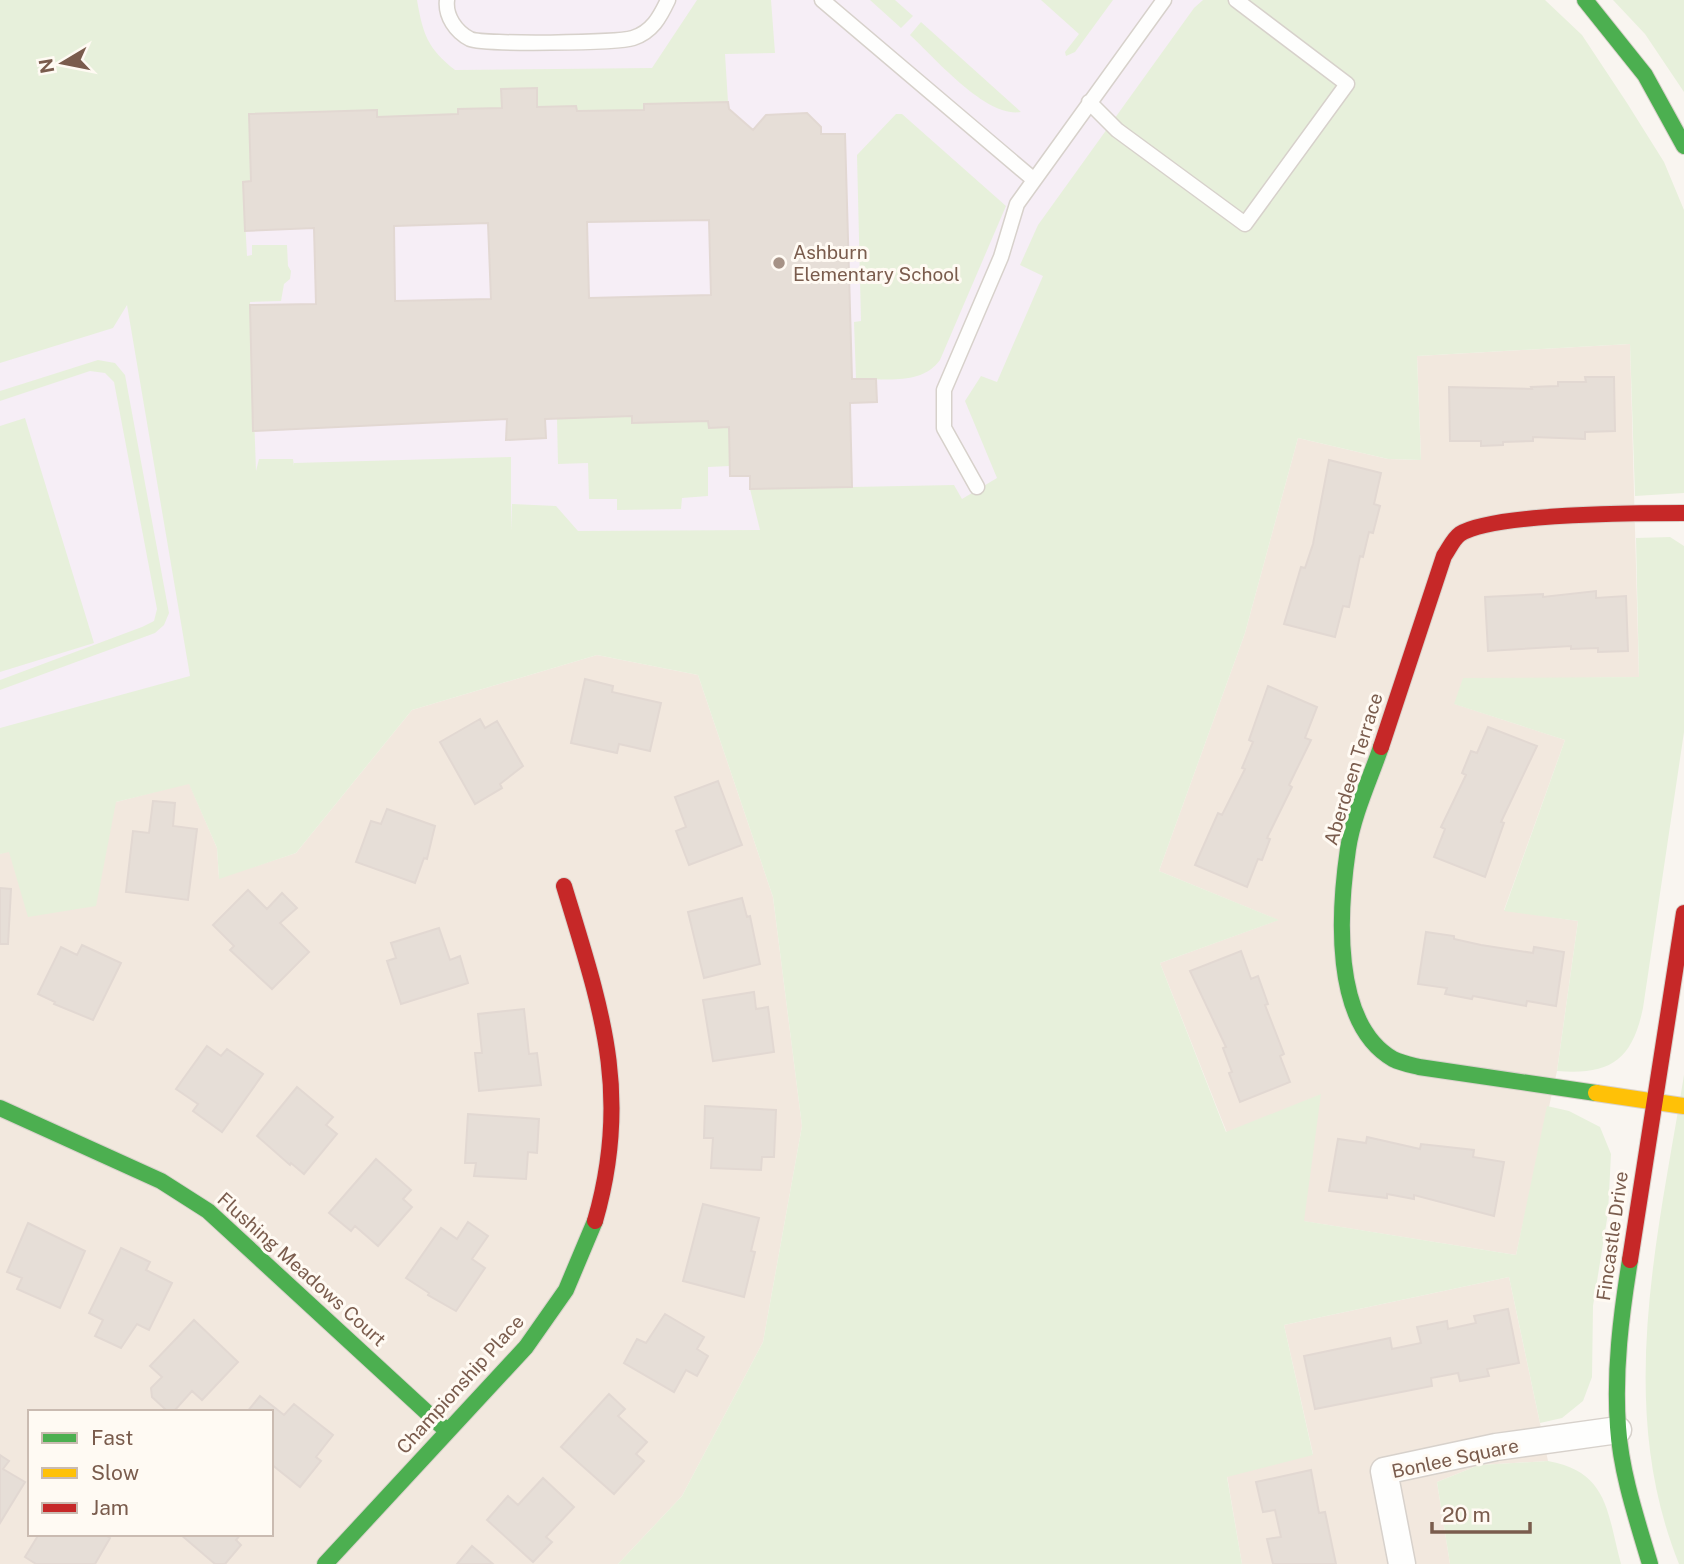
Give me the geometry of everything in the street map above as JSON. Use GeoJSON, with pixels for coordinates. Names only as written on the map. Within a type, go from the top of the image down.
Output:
{"type":"FeatureCollection","features":[{"type":"Feature","properties":{"kind":"street"},"geometry":{"type":"LineString","coordinates":[[1584,0],[1645,75],[1684,146]]}},
{"type":"Feature","properties":{"kind":"street","name":"Aberdeen Terrace"},"geometry":{"type":"LineString","coordinates":[[1684,513],[1628,513],[1485,524],[1460,534],[1444,556],[1348,847],[1342,926],[1347,989],[1356,1015],[1380,1049],[1395,1060],[1419,1068],[1684,1106]]}},
{"type":"Feature","properties":{"kind":"street","name":"Championship Place"},"geometry":{"type":"LineString","coordinates":[[325,1564],[527,1346],[559,1301],[585,1250],[602,1198],[612,1143],[613,1087],[600,1006],[564,886]]}},
{"type":"Feature","properties":{"kind":"street","name":"Fincastle Drive"},"geometry":{"type":"LineString","coordinates":[[1650,1564],[1632,1503],[1618,1430],[1622,1315],[1684,914]]}},
{"type":"Feature","properties":{"kind":"street","name":"Flushing Meadows Court"},"geometry":{"type":"LineString","coordinates":[[0,1108],[161,1181],[208,1210],[447,1431]]}},
{"type":"Feature","properties":{"kind":"street","name":"Bonlee Square"},"geometry":{"type":"LineString","coordinates":[[1402,1564],[1384,1471],[1496,1447],[1618,1430]]}},
{"type":"Feature","properties":{"kind":"lane"},"geometry":{"type":"LineString","coordinates":[[447,0],[452,25],[471,39],[504,43],[632,38],[656,25],[668,0]]}},
{"type":"Feature","properties":{"kind":"lane"},"geometry":{"type":"LineString","coordinates":[[822,0],[1032,179]]}},
{"type":"Feature","properties":{"kind":"lane"},"geometry":{"type":"LineString","coordinates":[[977,487],[944,428],[944,390],[1001,257],[1017,204],[1032,179],[1164,0]]}},
{"type":"Feature","properties":{"kind":"lane"},"geometry":{"type":"LineString","coordinates":[[1089,102],[1117,130],[1245,224],[1347,83],[1236,0]]}},
{"type":"Feature","properties":{"kind":"shaded area","name":"Ashburn Elementary School"},"geometry":{"type":"Polygon","coordinates":[[[0,0],[1492,0],[1158,420],[1071,745],[709,598],[0,813],[0,0]]]}},
{"type":"Feature","properties":{"kind":"shaded area"},"geometry":{"type":"Polygon","coordinates":[[[1630,344],[1639,677],[1584,678],[1455,704],[1565,740],[1504,910],[1578,921],[1557,1071],[1516,1255],[1303,1221],[1320,1095],[1227,1133],[1160,963],[1278,920],[1159,871],[1245,633],[1298,438],[1388,459],[1421,460],[1417,356],[1630,344]]]}},
{"type":"Feature","properties":{"kind":"shaded area"},"geometry":{"type":"Polygon","coordinates":[[[597,655],[698,675],[773,897],[802,1126],[763,1342],[682,1496],[618,1564],[0,1564],[0,854],[116,802],[189,783],[217,848],[219,878],[296,853],[412,710],[597,655]]]}},
{"type":"Feature","properties":{"kind":"shaded area"},"geometry":{"type":"Polygon","coordinates":[[[1509,1277],[1548,1461],[1479,1465],[1437,1482],[1450,1564],[1242,1564],[1227,1476],[1313,1454],[1284,1325],[1509,1277]]]}},
{"type":"Feature","properties":{"kind":"green space"},"geometry":{"type":"Polygon","coordinates":[[[0,0],[417,0],[428,40],[438,55],[455,70],[652,68],[697,0],[771,0],[775,53],[725,54],[728,102],[644,104],[644,110],[577,111],[576,106],[537,107],[536,88],[502,89],[502,108],[458,109],[458,114],[377,117],[376,110],[249,114],[251,181],[243,182],[247,256],[252,255],[252,245],[287,245],[288,266],[291,271],[290,279],[284,284],[281,301],[250,302],[256,471],[259,459],[293,459],[294,466],[294,463],[511,457],[511,531],[512,504],[556,506],[578,531],[760,530],[750,489],[954,485],[962,499],[997,478],[965,401],[981,376],[997,382],[1043,276],[1020,265],[1038,225],[1194,8],[1203,0],[1545,0],[1582,35],[1664,162],[1684,210],[1684,493],[1635,496],[1630,344],[1417,356],[1421,460],[1388,459],[1298,438],[1245,633],[1159,871],[1279,920],[1160,963],[1226,1132],[1321,1094],[1304,1221],[1516,1255],[1547,1106],[1569,1111],[1600,1127],[1611,1154],[1608,1213],[1593,1306],[1592,1377],[1583,1401],[1562,1418],[1540,1423],[1509,1277],[1284,1325],[1313,1455],[1227,1477],[1242,1564],[618,1564],[682,1496],[763,1342],[802,1126],[773,897],[698,675],[597,655],[412,710],[296,853],[219,879],[217,848],[189,784],[116,802],[96,906],[28,917],[9,852],[0,854],[0,728],[190,676],[127,305],[113,328],[0,363],[0,0]]]}},
{"type":"Feature","properties":{"kind":"green space"},"geometry":{"type":"Polygon","coordinates":[[[870,0],[895,0],[913,16],[901,28],[870,0]]]}},
{"type":"Feature","properties":{"kind":"green space"},"geometry":{"type":"Polygon","coordinates":[[[1041,0],[1113,0],[1075,52],[1066,56],[1065,52],[1079,34],[1041,0]]]}},
{"type":"Feature","properties":{"kind":"green space"},"geometry":{"type":"Polygon","coordinates":[[[1613,0],[1684,0],[1684,92],[1645,34],[1613,0]]]}},
{"type":"Feature","properties":{"kind":"green space"},"geometry":{"type":"Polygon","coordinates":[[[921,22],[1021,112],[992,106],[947,71],[910,35],[921,22]]]}},
{"type":"Feature","properties":{"kind":"green space"},"geometry":{"type":"Polygon","coordinates":[[[896,114],[902,114],[1006,206],[940,360],[923,374],[913,377],[856,379],[854,322],[861,321],[857,155],[896,114]]]}},
{"type":"Feature","properties":{"kind":"green space"},"geometry":{"type":"Polygon","coordinates":[[[98,360],[115,363],[125,375],[169,613],[164,625],[155,633],[0,690],[0,680],[154,621],[157,609],[114,382],[105,373],[90,371],[0,401],[0,391],[98,360]]]}},
{"type":"Feature","properties":{"kind":"green space"},"geometry":{"type":"Polygon","coordinates":[[[632,416],[632,423],[708,421],[709,428],[729,427],[730,466],[708,467],[708,496],[682,498],[681,509],[617,510],[617,499],[589,499],[588,463],[558,464],[557,418],[632,416]]]}},
{"type":"Feature","properties":{"kind":"green space"},"geometry":{"type":"Polygon","coordinates":[[[25,418],[94,643],[0,672],[0,426],[25,418]]]}},
{"type":"Feature","properties":{"kind":"green space"},"geometry":{"type":"Polygon","coordinates":[[[1670,537],[1684,546],[1684,732],[1643,1008],[1632,1041],[1616,1061],[1591,1070],[1557,1071],[1578,921],[1504,911],[1565,740],[1454,704],[1463,678],[1639,677],[1636,538],[1670,537]]]}},
{"type":"Feature","properties":{"kind":"green space"},"geometry":{"type":"Polygon","coordinates":[[[1684,1075],[1684,1564],[1679,1564],[1660,1504],[1649,1443],[1646,1382],[1654,1259],[1684,1075]]]}},
{"type":"Feature","properties":{"kind":"green space"},"geometry":{"type":"Polygon","coordinates":[[[1548,1461],[1568,1466],[1594,1485],[1608,1512],[1621,1564],[1450,1564],[1437,1482],[1479,1465],[1548,1461]]]}},
{"type":"Feature","properties":{"kind":"building","name":"Ashburn Elementary School"},"geometry":{"type":"Polygon","coordinates":[[[537,88],[537,107],[576,106],[577,111],[644,110],[644,104],[728,102],[729,109],[753,130],[766,115],[807,113],[821,127],[821,134],[845,134],[852,379],[876,379],[877,402],[850,403],[852,487],[750,489],[750,476],[730,476],[729,427],[709,428],[708,421],[632,423],[632,416],[545,419],[546,438],[506,440],[507,419],[253,431],[250,305],[316,304],[314,228],[245,231],[243,182],[251,181],[249,114],[377,110],[377,117],[458,114],[458,109],[502,108],[501,89],[537,88]],[[709,220],[587,222],[589,298],[711,295],[709,220]],[[488,223],[394,226],[395,301],[491,299],[488,223]]]}},
{"type":"Feature","properties":{"kind":"building"},"geometry":{"type":"Polygon","coordinates":[[[1585,377],[1614,377],[1615,431],[1585,432],[1585,439],[1533,437],[1533,441],[1503,442],[1503,445],[1481,446],[1481,441],[1450,441],[1449,387],[1532,389],[1531,387],[1558,386],[1558,382],[1586,382],[1585,377]]]}},
{"type":"Feature","properties":{"kind":"building"},"geometry":{"type":"Polygon","coordinates":[[[1329,460],[1381,473],[1374,504],[1380,506],[1373,533],[1369,532],[1363,557],[1360,556],[1349,607],[1343,606],[1335,637],[1284,624],[1301,567],[1305,568],[1313,544],[1329,460]]]}},
{"type":"Feature","properties":{"kind":"building"},"geometry":{"type":"Polygon","coordinates":[[[1596,591],[1596,598],[1626,596],[1628,651],[1598,652],[1598,648],[1571,649],[1571,646],[1488,651],[1485,597],[1543,594],[1543,597],[1596,591]]]}},
{"type":"Feature","properties":{"kind":"building"},"geometry":{"type":"Polygon","coordinates":[[[585,679],[613,686],[612,692],[661,703],[650,751],[619,744],[617,753],[571,743],[585,679]]]}},
{"type":"Feature","properties":{"kind":"building"},"geometry":{"type":"Polygon","coordinates":[[[1268,686],[1317,707],[1305,738],[1311,740],[1267,838],[1270,839],[1262,860],[1258,859],[1247,887],[1195,865],[1218,813],[1222,815],[1245,769],[1242,768],[1253,742],[1249,740],[1268,686]]]}},
{"type":"Feature","properties":{"kind":"building"},"geometry":{"type":"Polygon","coordinates":[[[480,719],[485,728],[497,721],[523,766],[500,784],[502,788],[475,804],[440,742],[480,719]]]}},
{"type":"Feature","properties":{"kind":"building"},"geometry":{"type":"Polygon","coordinates":[[[1488,727],[1537,746],[1501,822],[1504,823],[1485,877],[1434,857],[1445,829],[1441,827],[1466,775],[1462,773],[1471,751],[1477,753],[1488,727]]]}},
{"type":"Feature","properties":{"kind":"building"},"geometry":{"type":"Polygon","coordinates":[[[718,781],[742,845],[689,865],[676,831],[686,827],[675,797],[718,781]]]}},
{"type":"Feature","properties":{"kind":"building"},"geometry":{"type":"Polygon","coordinates":[[[153,801],[175,803],[173,826],[197,829],[188,900],[126,892],[133,831],[149,833],[153,801]]]}},
{"type":"Feature","properties":{"kind":"building"},"geometry":{"type":"Polygon","coordinates":[[[387,809],[435,826],[427,859],[424,858],[415,883],[356,862],[371,821],[381,824],[387,809]]]}},
{"type":"Feature","properties":{"kind":"building"},"geometry":{"type":"Polygon","coordinates":[[[0,888],[11,889],[8,944],[0,944],[0,888]]]}},
{"type":"Feature","properties":{"kind":"building"},"geometry":{"type":"Polygon","coordinates":[[[248,890],[267,909],[282,893],[297,908],[280,923],[309,952],[272,989],[230,950],[234,946],[213,925],[248,890]]]}},
{"type":"Feature","properties":{"kind":"building"},"geometry":{"type":"Polygon","coordinates":[[[742,898],[747,917],[750,916],[760,964],[704,978],[688,912],[742,898]]]}},
{"type":"Feature","properties":{"kind":"building"},"geometry":{"type":"Polygon","coordinates":[[[439,928],[450,960],[460,956],[468,983],[401,1004],[387,961],[396,958],[391,943],[439,928]]]}},
{"type":"Feature","properties":{"kind":"building"},"geometry":{"type":"Polygon","coordinates":[[[1426,932],[1454,936],[1454,939],[1481,945],[1533,953],[1534,947],[1564,952],[1556,1006],[1527,1001],[1526,1006],[1473,996],[1472,999],[1445,994],[1447,988],[1418,984],[1426,932]]]}},
{"type":"Feature","properties":{"kind":"building"},"geometry":{"type":"Polygon","coordinates":[[[82,945],[121,963],[93,1020],[54,1004],[55,1002],[38,994],[61,947],[77,955],[82,945]]]}},
{"type":"Feature","properties":{"kind":"building"},"geometry":{"type":"Polygon","coordinates":[[[1241,951],[1251,979],[1258,976],[1268,1004],[1265,1005],[1284,1054],[1280,1056],[1290,1082],[1240,1102],[1229,1073],[1232,1072],[1223,1048],[1226,1047],[1190,971],[1241,951]]]}},
{"type":"Feature","properties":{"kind":"building"},"geometry":{"type":"Polygon","coordinates":[[[754,992],[756,1009],[768,1007],[774,1052],[713,1061],[703,1000],[754,992]]]}},
{"type":"Feature","properties":{"kind":"building"},"geometry":{"type":"Polygon","coordinates":[[[524,1009],[529,1054],[537,1053],[541,1085],[479,1091],[475,1053],[482,1053],[478,1014],[524,1009]]]}},
{"type":"Feature","properties":{"kind":"building"},"geometry":{"type":"Polygon","coordinates":[[[207,1046],[221,1056],[227,1049],[263,1074],[222,1132],[193,1111],[198,1104],[176,1089],[207,1046]]]}},
{"type":"Feature","properties":{"kind":"building"},"geometry":{"type":"Polygon","coordinates":[[[297,1087],[333,1117],[326,1125],[337,1134],[304,1174],[257,1136],[297,1087]]]}},
{"type":"Feature","properties":{"kind":"building"},"geometry":{"type":"Polygon","coordinates":[[[705,1106],[776,1110],[774,1157],[762,1157],[761,1170],[711,1168],[713,1138],[704,1138],[705,1106]]]}},
{"type":"Feature","properties":{"kind":"building"},"geometry":{"type":"Polygon","coordinates":[[[468,1114],[539,1119],[537,1153],[528,1152],[526,1179],[474,1176],[476,1163],[465,1163],[468,1114]]]}},
{"type":"Feature","properties":{"kind":"building"},"geometry":{"type":"Polygon","coordinates":[[[1367,1137],[1420,1149],[1421,1144],[1474,1150],[1473,1157],[1504,1162],[1494,1216],[1414,1195],[1414,1199],[1387,1194],[1387,1198],[1329,1191],[1338,1139],[1366,1143],[1367,1137]]]}},
{"type":"Feature","properties":{"kind":"building"},"geometry":{"type":"Polygon","coordinates":[[[376,1159],[411,1190],[403,1199],[412,1207],[378,1246],[355,1226],[351,1231],[329,1213],[376,1159]]]}},
{"type":"Feature","properties":{"kind":"building"},"geometry":{"type":"Polygon","coordinates":[[[703,1204],[759,1218],[751,1251],[755,1252],[744,1297],[683,1281],[703,1204]]]}},
{"type":"Feature","properties":{"kind":"building"},"geometry":{"type":"Polygon","coordinates":[[[468,1222],[488,1236],[472,1259],[485,1268],[456,1311],[406,1278],[441,1228],[457,1239],[468,1222]]]}},
{"type":"Feature","properties":{"kind":"building"},"geometry":{"type":"Polygon","coordinates":[[[28,1223],[85,1251],[60,1308],[17,1289],[22,1278],[7,1272],[28,1223]]]}},
{"type":"Feature","properties":{"kind":"building"},"geometry":{"type":"Polygon","coordinates":[[[121,1248],[150,1262],[146,1270],[172,1283],[149,1330],[137,1324],[121,1348],[95,1336],[103,1320],[89,1313],[121,1248]]]}},
{"type":"Feature","properties":{"kind":"building"},"geometry":{"type":"Polygon","coordinates":[[[1508,1309],[1519,1363],[1487,1369],[1489,1376],[1460,1381],[1458,1373],[1431,1378],[1432,1386],[1315,1409],[1304,1356],[1390,1338],[1392,1349],[1421,1343],[1417,1327],[1447,1321],[1448,1329],[1476,1323],[1474,1316],[1508,1309]]]}},
{"type":"Feature","properties":{"kind":"building"},"geometry":{"type":"Polygon","coordinates":[[[665,1314],[704,1337],[697,1349],[708,1356],[697,1376],[686,1370],[674,1392],[624,1363],[637,1339],[646,1343],[665,1314]]]}},
{"type":"Feature","properties":{"kind":"building"},"geometry":{"type":"Polygon","coordinates":[[[194,1320],[238,1362],[202,1400],[192,1391],[175,1410],[166,1410],[152,1397],[151,1388],[162,1377],[150,1366],[194,1320]]]}},
{"type":"Feature","properties":{"kind":"building"},"geometry":{"type":"Polygon","coordinates":[[[609,1394],[625,1409],[618,1416],[647,1442],[636,1454],[644,1461],[614,1494],[561,1447],[609,1394]]]}},
{"type":"Feature","properties":{"kind":"building"},"geometry":{"type":"Polygon","coordinates":[[[260,1396],[284,1415],[294,1404],[333,1435],[316,1457],[321,1461],[300,1487],[273,1466],[273,1410],[249,1410],[260,1396]]]}},
{"type":"Feature","properties":{"kind":"building"},"geometry":{"type":"Polygon","coordinates":[[[0,1455],[9,1461],[3,1469],[25,1482],[0,1523],[0,1455]]]}},
{"type":"Feature","properties":{"kind":"building"},"geometry":{"type":"Polygon","coordinates":[[[1311,1470],[1319,1513],[1325,1512],[1336,1564],[1273,1564],[1267,1539],[1281,1537],[1275,1510],[1263,1512],[1256,1482],[1311,1470]]]}},
{"type":"Feature","properties":{"kind":"building"},"geometry":{"type":"Polygon","coordinates":[[[543,1478],[574,1507],[546,1537],[552,1542],[533,1562],[487,1520],[508,1496],[518,1505],[543,1478]]]}},
{"type":"Feature","properties":{"kind":"building"},"geometry":{"type":"Polygon","coordinates":[[[38,1536],[110,1538],[95,1564],[36,1564],[25,1557],[38,1536]]]}},
{"type":"Feature","properties":{"kind":"building"},"geometry":{"type":"Polygon","coordinates":[[[182,1536],[239,1536],[236,1540],[241,1545],[225,1564],[215,1564],[182,1536]]]}},
{"type":"Feature","properties":{"kind":"building"},"geometry":{"type":"Polygon","coordinates":[[[472,1546],[493,1564],[457,1564],[472,1546]]]}},
{"type":"Feature","properties":{"kind":"traffic: fast"},"geometry":{"type":"LineString","coordinates":[[1585,0],[1645,75],[1684,146]]}},
{"type":"Feature","properties":{"kind":"traffic: fast"},"geometry":{"type":"LineString","coordinates":[[1381,747],[1354,823],[1345,874],[1342,933],[1344,963],[1349,993],[1359,1020],[1373,1042],[1393,1059],[1403,1063],[1596,1093]]}},
{"type":"Feature","properties":{"kind":"traffic: fast"},"geometry":{"type":"LineString","coordinates":[[0,1108],[161,1181],[208,1211],[447,1431]]}},
{"type":"Feature","properties":{"kind":"traffic: fast"},"geometry":{"type":"LineString","coordinates":[[325,1564],[526,1347],[566,1290],[595,1221]]}},
{"type":"Feature","properties":{"kind":"traffic: fast"},"geometry":{"type":"LineString","coordinates":[[1630,1260],[1619,1343],[1618,1427],[1626,1479],[1650,1564]]}},
{"type":"Feature","properties":{"kind":"traffic: slow"},"geometry":{"type":"LineString","coordinates":[[1596,1093],[1684,1106]]}},
{"type":"Feature","properties":{"kind":"traffic: jam"},"geometry":{"type":"LineString","coordinates":[[1381,747],[1444,556],[1460,534],[1477,527],[1533,518],[1684,513]]}},
{"type":"Feature","properties":{"kind":"traffic: jam"},"geometry":{"type":"LineString","coordinates":[[564,886],[600,1012],[611,1091],[611,1132],[606,1175],[595,1221]]}},
{"type":"Feature","properties":{"kind":"traffic: jam"},"geometry":{"type":"LineString","coordinates":[[1630,1260],[1684,913]]}},
{"type":"Feature","properties":{"kind":"place","name":"Ashburn Elementary School"},"geometry":{"type":"Point","coordinates":[779,263]}}]}
